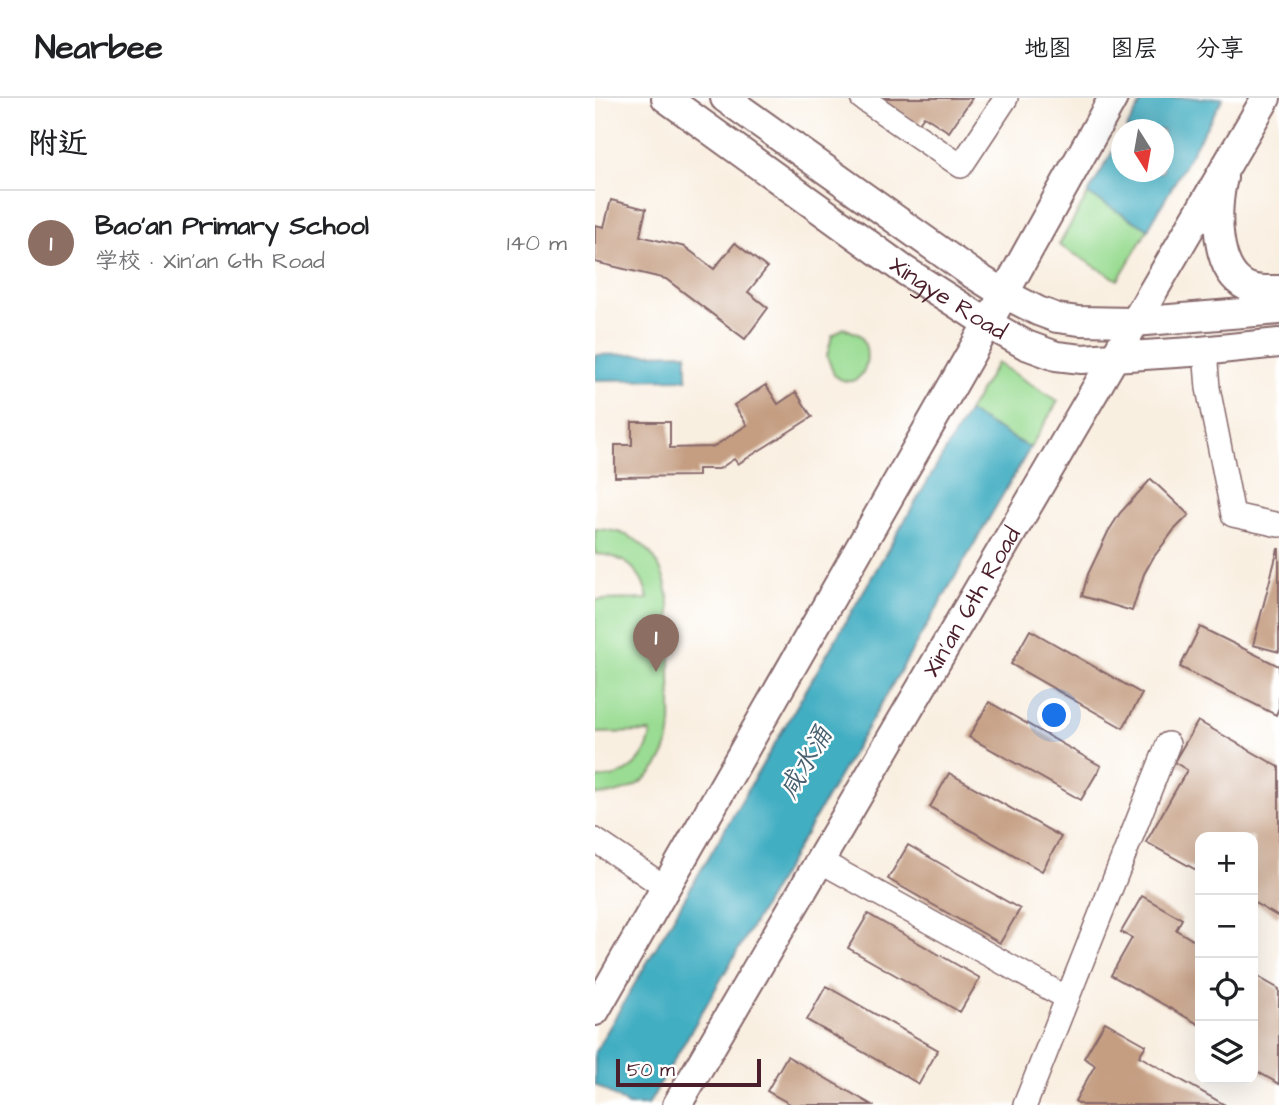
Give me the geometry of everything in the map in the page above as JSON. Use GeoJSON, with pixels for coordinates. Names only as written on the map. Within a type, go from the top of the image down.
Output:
{"type":"FeatureCollection","features":[{"type":"Feature","properties":{"kind":"main road","name":"Xingye Road"},"geometry":{"type":"LineString","coordinates":[[666,98],[904,270],[1025,345],[1056,356],[1081,359],[1279,343]]}},
{"type":"Feature","properties":{"kind":"main road","name":"Xingye Road"},"geometry":{"type":"LineString","coordinates":[[726,98],[971,273],[1003,293],[1057,318],[1134,322],[1279,310]]}},
{"type":"Feature","properties":{"kind":"main road"},"geometry":{"type":"LineString","coordinates":[[595,1011],[1113,98]]}},
{"type":"Feature","properties":{"kind":"main road","name":"Xin'an 6th Road"},"geometry":{"type":"LineString","coordinates":[[677,1105],[1266,98]]}},
{"type":"Feature","properties":{"kind":"main road"},"geometry":{"type":"LineString","coordinates":[[1228,163],[1221,185],[1219,220],[1226,264],[1233,276],[1246,286],[1279,290]]}},
{"type":"Feature","properties":{"kind":"lane"},"geometry":{"type":"LineString","coordinates":[[862,98],[961,166],[1006,98]]}},
{"type":"Feature","properties":{"kind":"lane"},"geometry":{"type":"LineString","coordinates":[[1205,351],[1208,388],[1233,515],[1279,525]]}},
{"type":"Feature","properties":{"kind":"lane"},"geometry":{"type":"LineString","coordinates":[[1025,1105],[1168,744]]}},
{"type":"Feature","properties":{"kind":"lane"},"geometry":{"type":"LineString","coordinates":[[595,840],[666,888]]}},
{"type":"Feature","properties":{"kind":"lane"},"geometry":{"type":"LineString","coordinates":[[820,861],[1067,998]]}},
{"type":"Feature","properties":{"kind":"green space"},"geometry":{"type":"Polygon","coordinates":[[[1088,194],[1148,229],[1118,280],[1059,245],[1088,194]]]}},
{"type":"Feature","properties":{"kind":"green space"},"geometry":{"type":"Polygon","coordinates":[[[844,328],[860,335],[867,353],[864,371],[859,378],[852,381],[834,375],[827,356],[832,336],[844,328]]]}},
{"type":"Feature","properties":{"kind":"green space"},"geometry":{"type":"Polygon","coordinates":[[[997,363],[1058,401],[1030,448],[968,412],[997,363]]]}},
{"type":"Feature","properties":{"kind":"green space"},"geometry":{"type":"Polygon","coordinates":[[[595,529],[616,532],[636,540],[650,552],[659,567],[669,601],[671,718],[666,750],[650,775],[625,790],[595,795],[595,778],[615,776],[632,767],[645,752],[651,732],[595,733],[595,600],[648,599],[642,580],[631,566],[615,557],[595,554],[595,529]]]}},
{"type":"Feature","properties":{"kind":"water"},"geometry":{"type":"Polygon","coordinates":[[[1144,98],[1223,98],[1148,229],[1088,194],[1111,154],[1111,182],[1174,182],[1174,119],[1132,119],[1144,98]]]}},
{"type":"Feature","properties":{"kind":"water"},"geometry":{"type":"Polygon","coordinates":[[[687,353],[687,379],[595,380],[595,355],[687,353]]]}},
{"type":"Feature","properties":{"kind":"water","name":"咸水涌"},"geometry":{"type":"Polygon","coordinates":[[[968,412],[1030,448],[648,1105],[628,1105],[595,1084],[595,1052],[968,412]]]}},
{"type":"Feature","properties":{"kind":"building"},"geometry":{"type":"Polygon","coordinates":[[[879,98],[972,98],[949,132],[924,116],[918,124],[879,98]]]}},
{"type":"Feature","properties":{"kind":"building"},"geometry":{"type":"Polygon","coordinates":[[[611,200],[646,209],[640,236],[685,247],[714,269],[735,243],[767,268],[748,292],[768,308],[745,339],[666,279],[595,262],[595,225],[604,227],[611,200]]]}},
{"type":"Feature","properties":{"kind":"building"},"geometry":{"type":"Polygon","coordinates":[[[766,385],[778,404],[796,392],[812,417],[738,464],[734,459],[719,469],[698,469],[698,476],[615,477],[615,445],[632,445],[632,422],[670,422],[670,448],[713,447],[747,425],[734,405],[766,385]]]}},
{"type":"Feature","properties":{"kind":"building"},"geometry":{"type":"Polygon","coordinates":[[[1151,479],[1189,515],[1153,558],[1144,574],[1132,611],[1082,596],[1088,574],[1108,532],[1120,513],[1151,479]]]}},
{"type":"Feature","properties":{"kind":"building"},"geometry":{"type":"Polygon","coordinates":[[[1279,549],[1279,652],[1253,645],[1279,549]]]}},
{"type":"Feature","properties":{"kind":"building"},"geometry":{"type":"Polygon","coordinates":[[[1200,627],[1279,666],[1279,708],[1276,715],[1180,667],[1200,627]]]}},
{"type":"Feature","properties":{"kind":"building"},"geometry":{"type":"Polygon","coordinates":[[[1030,630],[1142,694],[1123,728],[1011,664],[1030,630]]]}},
{"type":"Feature","properties":{"kind":"building"},"geometry":{"type":"Polygon","coordinates":[[[989,702],[1101,766],[1081,800],[969,737],[989,702]]]}},
{"type":"Feature","properties":{"kind":"building"},"geometry":{"type":"Polygon","coordinates":[[[1198,721],[1279,767],[1279,917],[1258,905],[1258,832],[1195,832],[1195,869],[1146,842],[1187,770],[1174,762],[1198,721]]]}},
{"type":"Feature","properties":{"kind":"building"},"geometry":{"type":"Polygon","coordinates":[[[949,773],[1061,837],[1042,871],[930,807],[949,773]]]}},
{"type":"Feature","properties":{"kind":"building"},"geometry":{"type":"Polygon","coordinates":[[[908,845],[1020,909],[1000,943],[888,879],[908,845]]]}},
{"type":"Feature","properties":{"kind":"building"},"geometry":{"type":"Polygon","coordinates":[[[1142,896],[1182,919],[1176,930],[1195,941],[1195,1022],[1111,975],[1132,938],[1121,932],[1142,896]]]}},
{"type":"Feature","properties":{"kind":"building"},"geometry":{"type":"Polygon","coordinates":[[[868,914],[980,978],[960,1012],[848,948],[868,914]]]}},
{"type":"Feature","properties":{"kind":"building"},"geometry":{"type":"Polygon","coordinates":[[[1258,977],[1279,989],[1279,1084],[1258,1072],[1258,977]]]}},
{"type":"Feature","properties":{"kind":"building"},"geometry":{"type":"Polygon","coordinates":[[[826,986],[938,1050],[919,1084],[807,1020],[826,986]]]}},
{"type":"Feature","properties":{"kind":"building"},"geometry":{"type":"Polygon","coordinates":[[[1105,1022],[1146,1045],[1139,1056],[1225,1105],[1082,1105],[1075,1101],[1095,1065],[1084,1058],[1105,1022]]]}},
{"type":"Feature","properties":{"kind":"building"},"geometry":{"type":"Polygon","coordinates":[[[787,1056],[872,1105],[792,1105],[767,1091],[787,1056]]]}},
{"type":"Feature","properties":{"kind":"place","name":"Bao'an Primary School"},"geometry":{"type":"Point","coordinates":[656,672]}}]}
